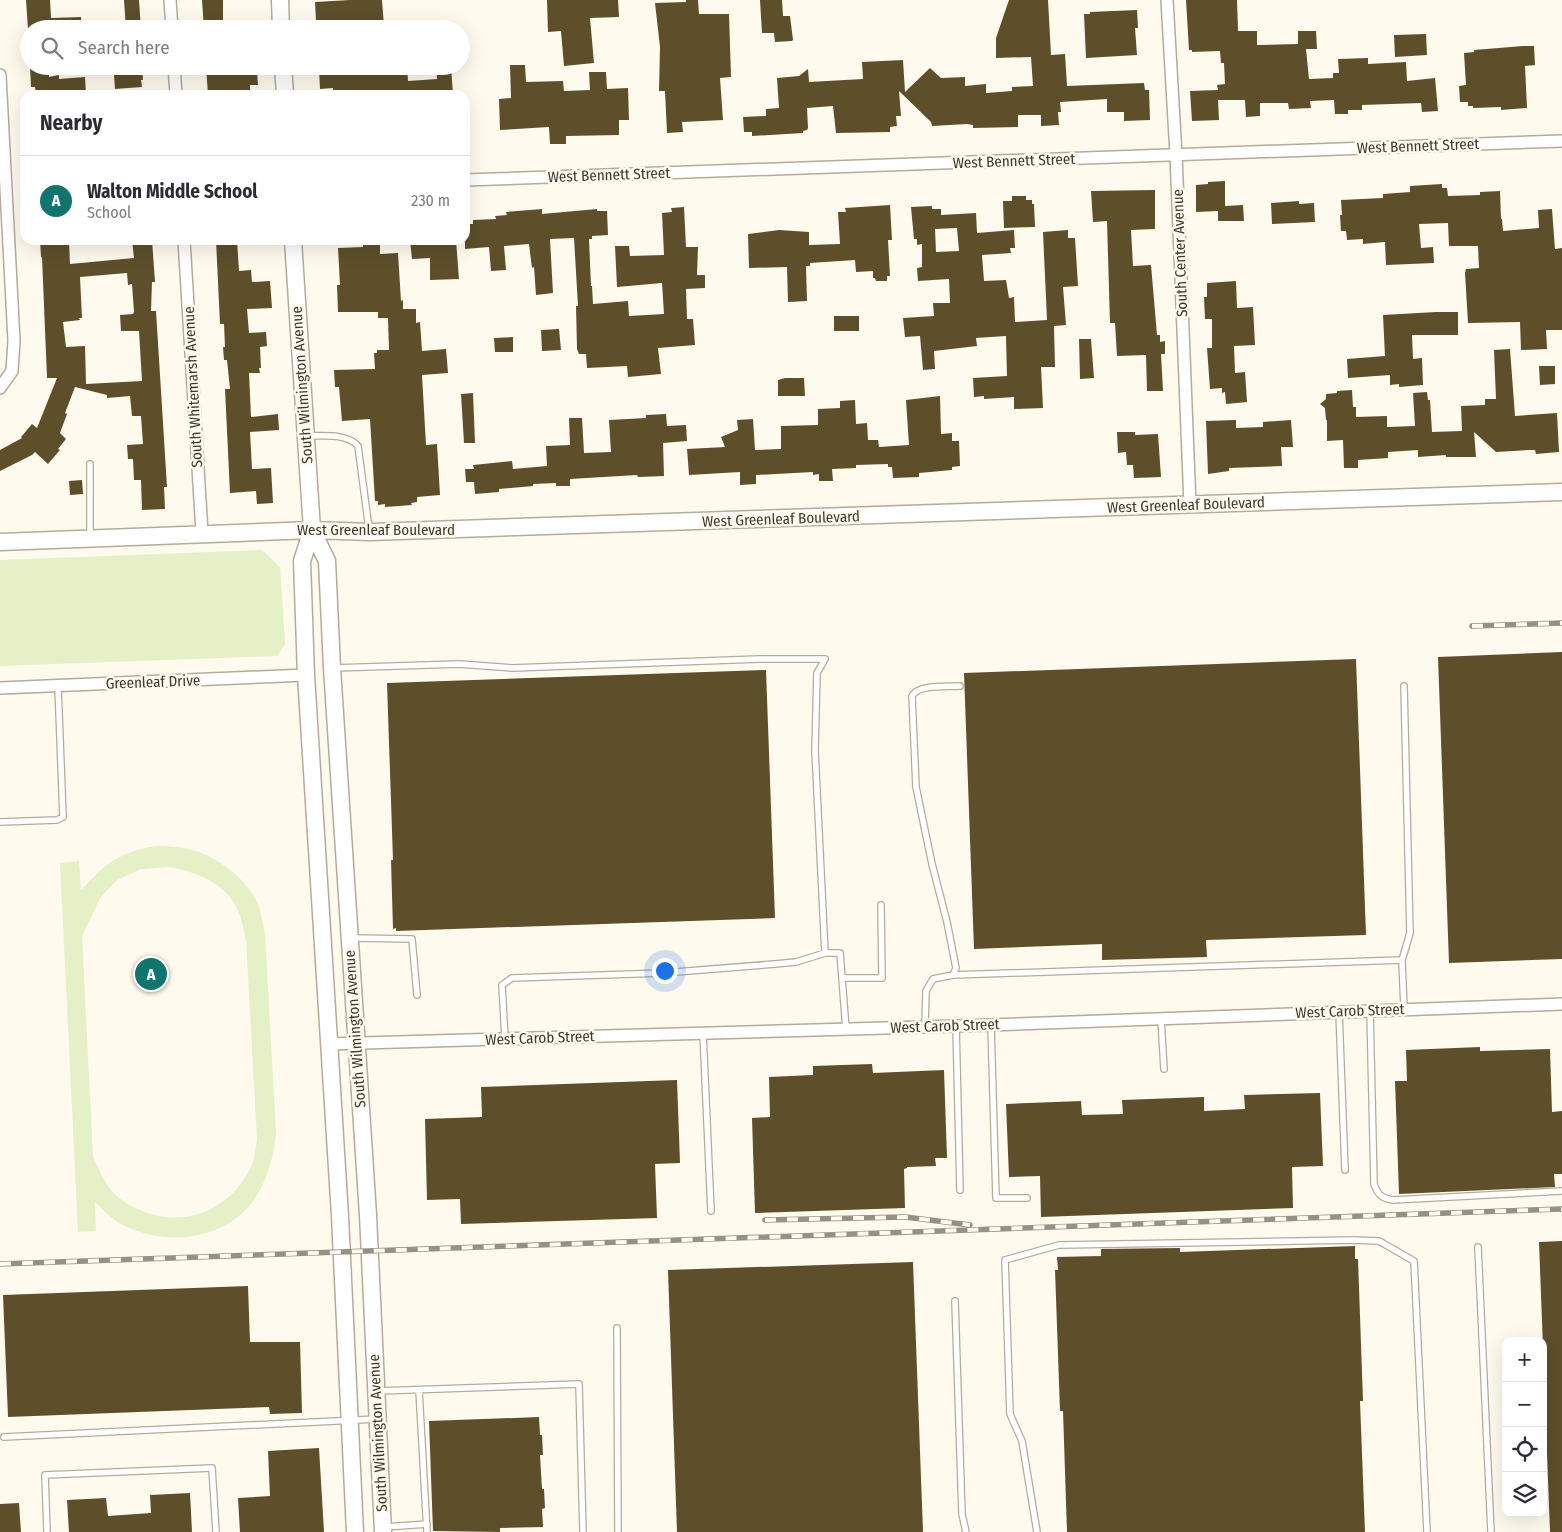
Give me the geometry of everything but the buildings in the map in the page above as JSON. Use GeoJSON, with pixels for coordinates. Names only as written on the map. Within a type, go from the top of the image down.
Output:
{"type":"FeatureCollection","features":[{"type":"Feature","properties":{"kind":"main road"},"geometry":{"type":"LineString","coordinates":[[280,0],[281,20]]}},
{"type":"Feature","properties":{"kind":"main road"},"geometry":{"type":"LineString","coordinates":[[284,75],[285,90]]}},
{"type":"Feature","properties":{"kind":"main road","name":"South Wilmington Avenue"},"geometry":{"type":"LineString","coordinates":[[293,245],[312,530],[327,561],[332,668],[368,1215],[383,1530]]}},
{"type":"Feature","properties":{"kind":"main road","name":"West Greenleaf Boulevard"},"geometry":{"type":"LineString","coordinates":[[0,542],[312,530],[370,532],[1562,492]]}},
{"type":"Feature","properties":{"kind":"main road","name":"South Wilmington Avenue"},"geometry":{"type":"LineString","coordinates":[[312,530],[302,561],[306,675],[340,1216],[355,1532]]}},
{"type":"Feature","properties":{"kind":"street"},"geometry":{"type":"LineString","coordinates":[[170,0],[171,20]]}},
{"type":"Feature","properties":{"kind":"street","name":"South Center Avenue"},"geometry":{"type":"LineString","coordinates":[[1167,0],[1176,155],[1190,505]]}},
{"type":"Feature","properties":{"kind":"street"},"geometry":{"type":"LineString","coordinates":[[0,75],[14,341],[12,371],[0,388]]}},
{"type":"Feature","properties":{"kind":"street"},"geometry":{"type":"LineString","coordinates":[[175,75],[176,90]]}},
{"type":"Feature","properties":{"kind":"street","name":"West Bennett Street"},"geometry":{"type":"LineString","coordinates":[[470,180],[1562,141]]}},
{"type":"Feature","properties":{"kind":"street","name":"South Whitemarsh Avenue"},"geometry":{"type":"LineString","coordinates":[[184,245],[202,534]]}},
{"type":"Feature","properties":{"kind":"street","name":"Greenleaf Drive"},"geometry":{"type":"LineString","coordinates":[[0,688],[306,675]]}},
{"type":"Feature","properties":{"kind":"street","name":"West Carob Street"},"geometry":{"type":"LineString","coordinates":[[328,1044],[991,1025],[1562,1004]]}},
{"type":"Feature","properties":{"kind":"lane"},"geometry":{"type":"LineString","coordinates":[[305,436],[338,436],[352,440],[358,446],[370,532]]}},
{"type":"Feature","properties":{"kind":"lane"},"geometry":{"type":"LineString","coordinates":[[90,464],[90,538]]}},
{"type":"Feature","properties":{"kind":"lane"},"geometry":{"type":"LineString","coordinates":[[332,668],[459,664],[512,668],[760,659],[825,660],[817,673],[815,750],[825,953]]}},
{"type":"Feature","properties":{"kind":"lane"},"geometry":{"type":"LineString","coordinates":[[0,822],[57,820],[63,817],[58,686]]}},
{"type":"Feature","properties":{"kind":"lane"},"geometry":{"type":"LineString","coordinates":[[953,975],[956,968],[947,922],[932,864],[916,787],[912,696],[914,692],[921,688],[960,686]]}},
{"type":"Feature","properties":{"kind":"lane"},"geometry":{"type":"LineString","coordinates":[[1404,686],[1410,934],[1402,960],[1404,1009]]}},
{"type":"Feature","properties":{"kind":"lane"},"geometry":{"type":"LineString","coordinates":[[842,978],[882,978],[881,905]]}},
{"type":"Feature","properties":{"kind":"lane"},"geometry":{"type":"LineString","coordinates":[[349,938],[412,939],[417,995]]}},
{"type":"Feature","properties":{"kind":"lane"},"geometry":{"type":"LineString","coordinates":[[505,1039],[502,984],[512,978],[663,973],[796,962],[825,953],[840,953],[846,1029]]}},
{"type":"Feature","properties":{"kind":"lane"},"geometry":{"type":"LineString","coordinates":[[925,1026],[926,990],[933,979],[953,975],[1402,960]]}},
{"type":"Feature","properties":{"kind":"lane"},"geometry":{"type":"LineString","coordinates":[[1370,1011],[1374,1184],[1378,1194],[1383,1198],[1392,1200],[1562,1191]]}},
{"type":"Feature","properties":{"kind":"lane"},"geometry":{"type":"LineString","coordinates":[[1339,1012],[1345,1170]]}},
{"type":"Feature","properties":{"kind":"lane"},"geometry":{"type":"LineString","coordinates":[[1161,1018],[1164,1069]]}},
{"type":"Feature","properties":{"kind":"lane"},"geometry":{"type":"LineString","coordinates":[[991,1025],[996,1198],[1027,1198]]}},
{"type":"Feature","properties":{"kind":"lane"},"geometry":{"type":"LineString","coordinates":[[956,1026],[960,1190]]}},
{"type":"Feature","properties":{"kind":"lane"},"geometry":{"type":"LineString","coordinates":[[703,1033],[711,1211]]}},
{"type":"Feature","properties":{"kind":"lane"},"geometry":{"type":"LineString","coordinates":[[1037,1532],[1022,1441],[1010,1414],[1005,1260],[1059,1245],[1362,1240],[1379,1241],[1414,1261],[1427,1532]]}},
{"type":"Feature","properties":{"kind":"lane"},"geometry":{"type":"LineString","coordinates":[[1478,1247],[1491,1532]]}},
{"type":"Feature","properties":{"kind":"lane"},"geometry":{"type":"LineString","coordinates":[[955,1301],[962,1514],[966,1532]]}},
{"type":"Feature","properties":{"kind":"lane"},"geometry":{"type":"LineString","coordinates":[[617,1328],[618,1532]]}},
{"type":"Feature","properties":{"kind":"lane"},"geometry":{"type":"LineString","coordinates":[[376,1391],[579,1384],[583,1532]]}},
{"type":"Feature","properties":{"kind":"lane"},"geometry":{"type":"LineString","coordinates":[[419,1390],[427,1532]]}},
{"type":"Feature","properties":{"kind":"lane"},"geometry":{"type":"LineString","coordinates":[[4,1437],[377,1419]]}},
{"type":"Feature","properties":{"kind":"lane"},"geometry":{"type":"LineString","coordinates":[[47,1532],[45,1475],[212,1468],[216,1532]]}},
{"type":"Feature","properties":{"kind":"lane"},"geometry":{"type":"LineString","coordinates":[[383,1530],[427,1524]]}},
{"type":"Feature","properties":{"kind":"green space"},"geometry":{"type":"Polygon","coordinates":[[[262,550],[280,567],[285,644],[277,656],[0,666],[0,560],[262,550]]]}},
{"type":"Feature","properties":{"kind":"green space"},"geometry":{"type":"Polygon","coordinates":[[[155,846],[188,849],[207,855],[225,866],[249,888],[255,897],[265,934],[276,1133],[271,1161],[261,1188],[251,1204],[238,1217],[207,1233],[190,1236],[154,1236],[137,1231],[117,1222],[95,1202],[96,1231],[78,1232],[60,863],[79,861],[81,890],[114,860],[155,846]],[[168,867],[141,869],[117,880],[100,898],[82,936],[93,1156],[108,1186],[122,1200],[140,1210],[158,1216],[177,1218],[195,1215],[212,1209],[227,1198],[240,1184],[251,1167],[257,1140],[246,940],[241,918],[230,897],[222,889],[202,877],[168,867]]]}},
{"type":"Feature","properties":{"kind":"railway"},"geometry":{"type":"LineString","coordinates":[[1472,626],[1562,623]]}},
{"type":"Feature","properties":{"kind":"railway"},"geometry":{"type":"LineString","coordinates":[[0,1264],[1562,1209]]}},
{"type":"Feature","properties":{"kind":"railway"},"geometry":{"type":"LineString","coordinates":[[765,1220],[905,1217],[970,1225]]}},
{"type":"Feature","properties":{"kind":"place","name":"Walton Middle School"},"geometry":{"type":"Point","coordinates":[151,974]}}]}
